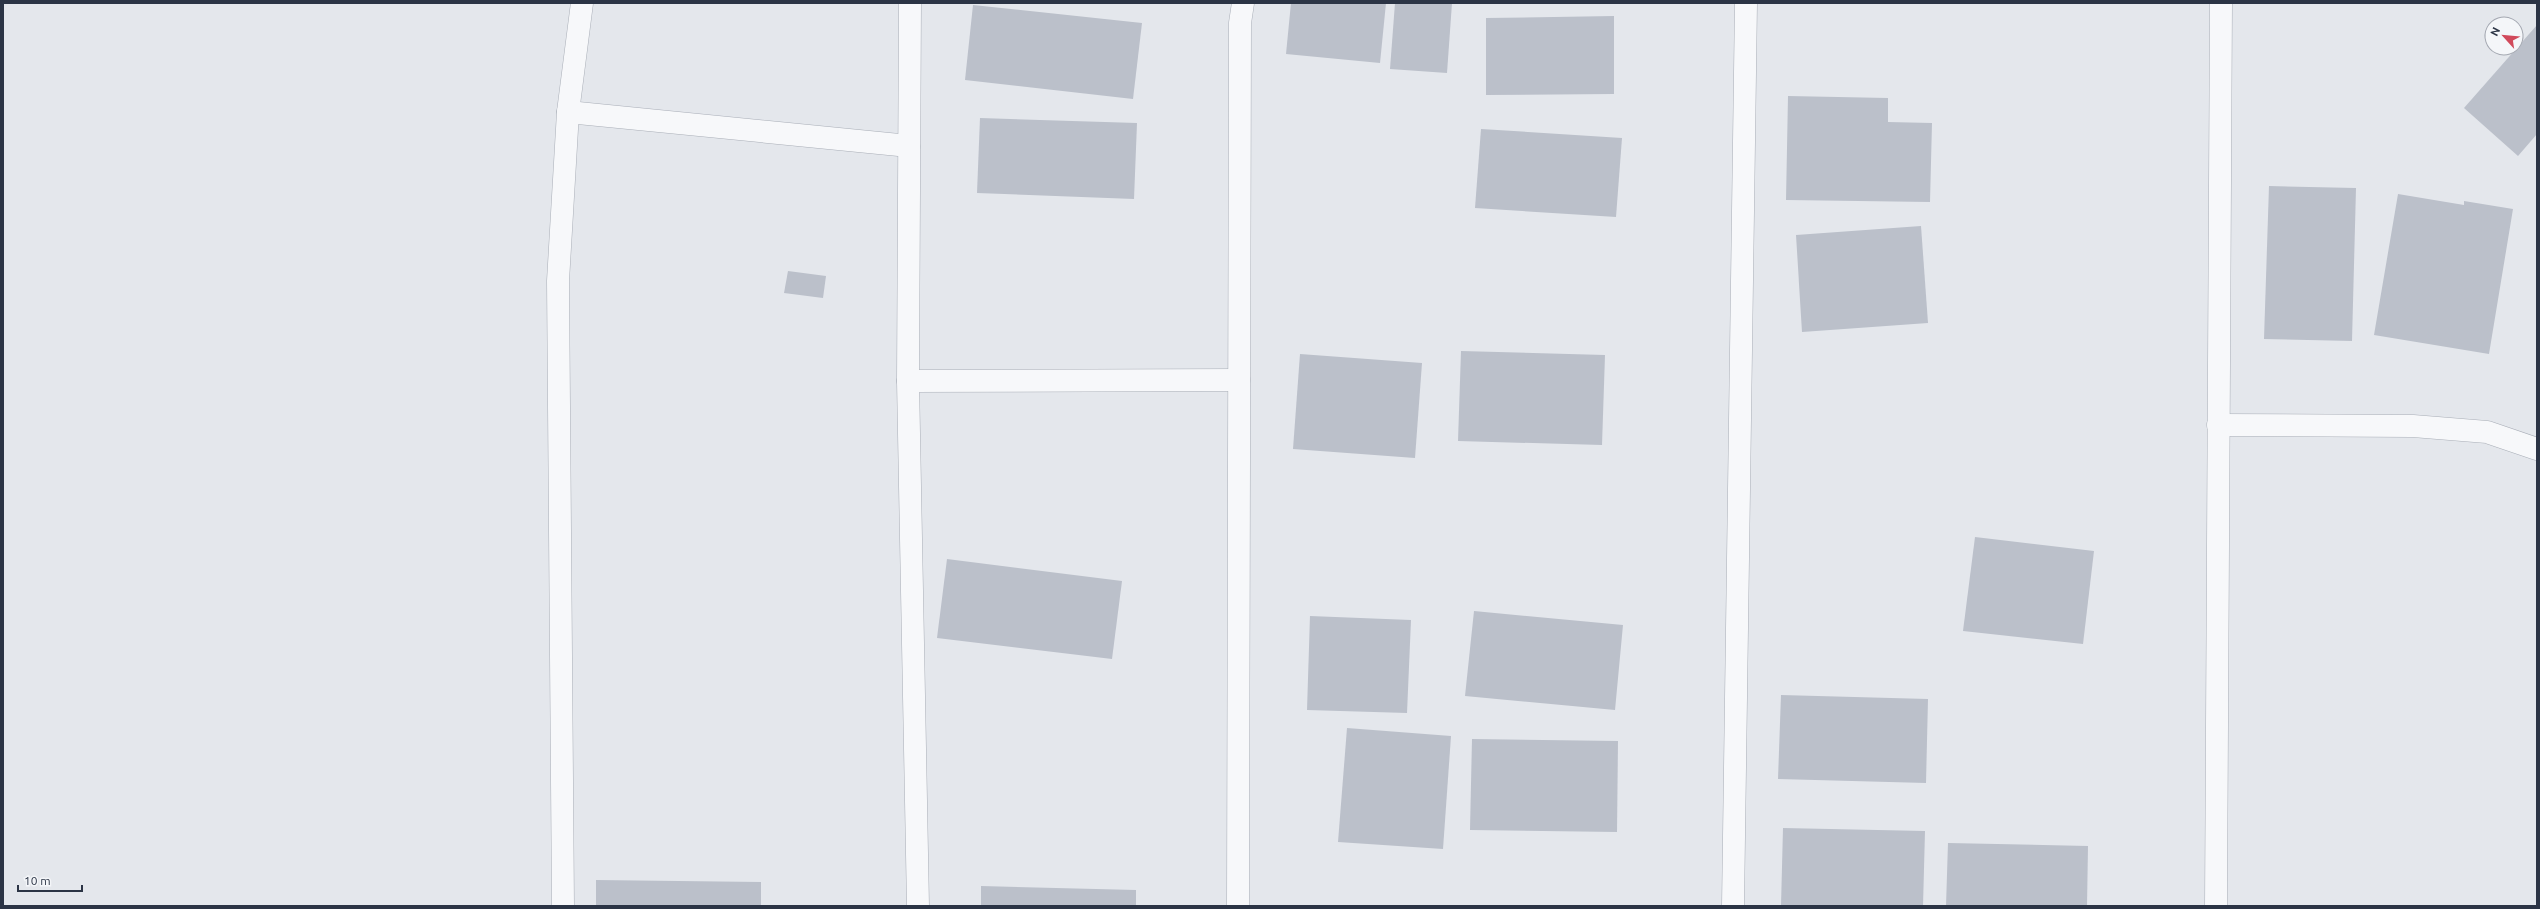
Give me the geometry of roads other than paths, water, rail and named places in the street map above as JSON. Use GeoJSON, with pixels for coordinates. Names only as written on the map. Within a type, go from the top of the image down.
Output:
{"type":"FeatureCollection","features":[{"type":"Feature","properties":{"kind":"street"},"geometry":{"type":"LineString","coordinates":[[563,906],[558,281],[568,112],[582,3]]}},
{"type":"Feature","properties":{"kind":"street"},"geometry":{"type":"LineString","coordinates":[[910,3],[908,381],[918,906]]}},
{"type":"Feature","properties":{"kind":"street"},"geometry":{"type":"LineString","coordinates":[[1238,906],[1240,23],[1243,3]]}},
{"type":"Feature","properties":{"kind":"street"},"geometry":{"type":"LineString","coordinates":[[1733,906],[1746,3]]}},
{"type":"Feature","properties":{"kind":"street"},"geometry":{"type":"LineString","coordinates":[[2216,906],[2221,3]]}},
{"type":"Feature","properties":{"kind":"street"},"geometry":{"type":"LineString","coordinates":[[568,112],[909,146]]}},
{"type":"Feature","properties":{"kind":"street"},"geometry":{"type":"LineString","coordinates":[[908,381],[1239,380]]}},
{"type":"Feature","properties":{"kind":"street"},"geometry":{"type":"LineString","coordinates":[[2218,425],[2413,426],[2487,432],[2537,449]]}}]}
